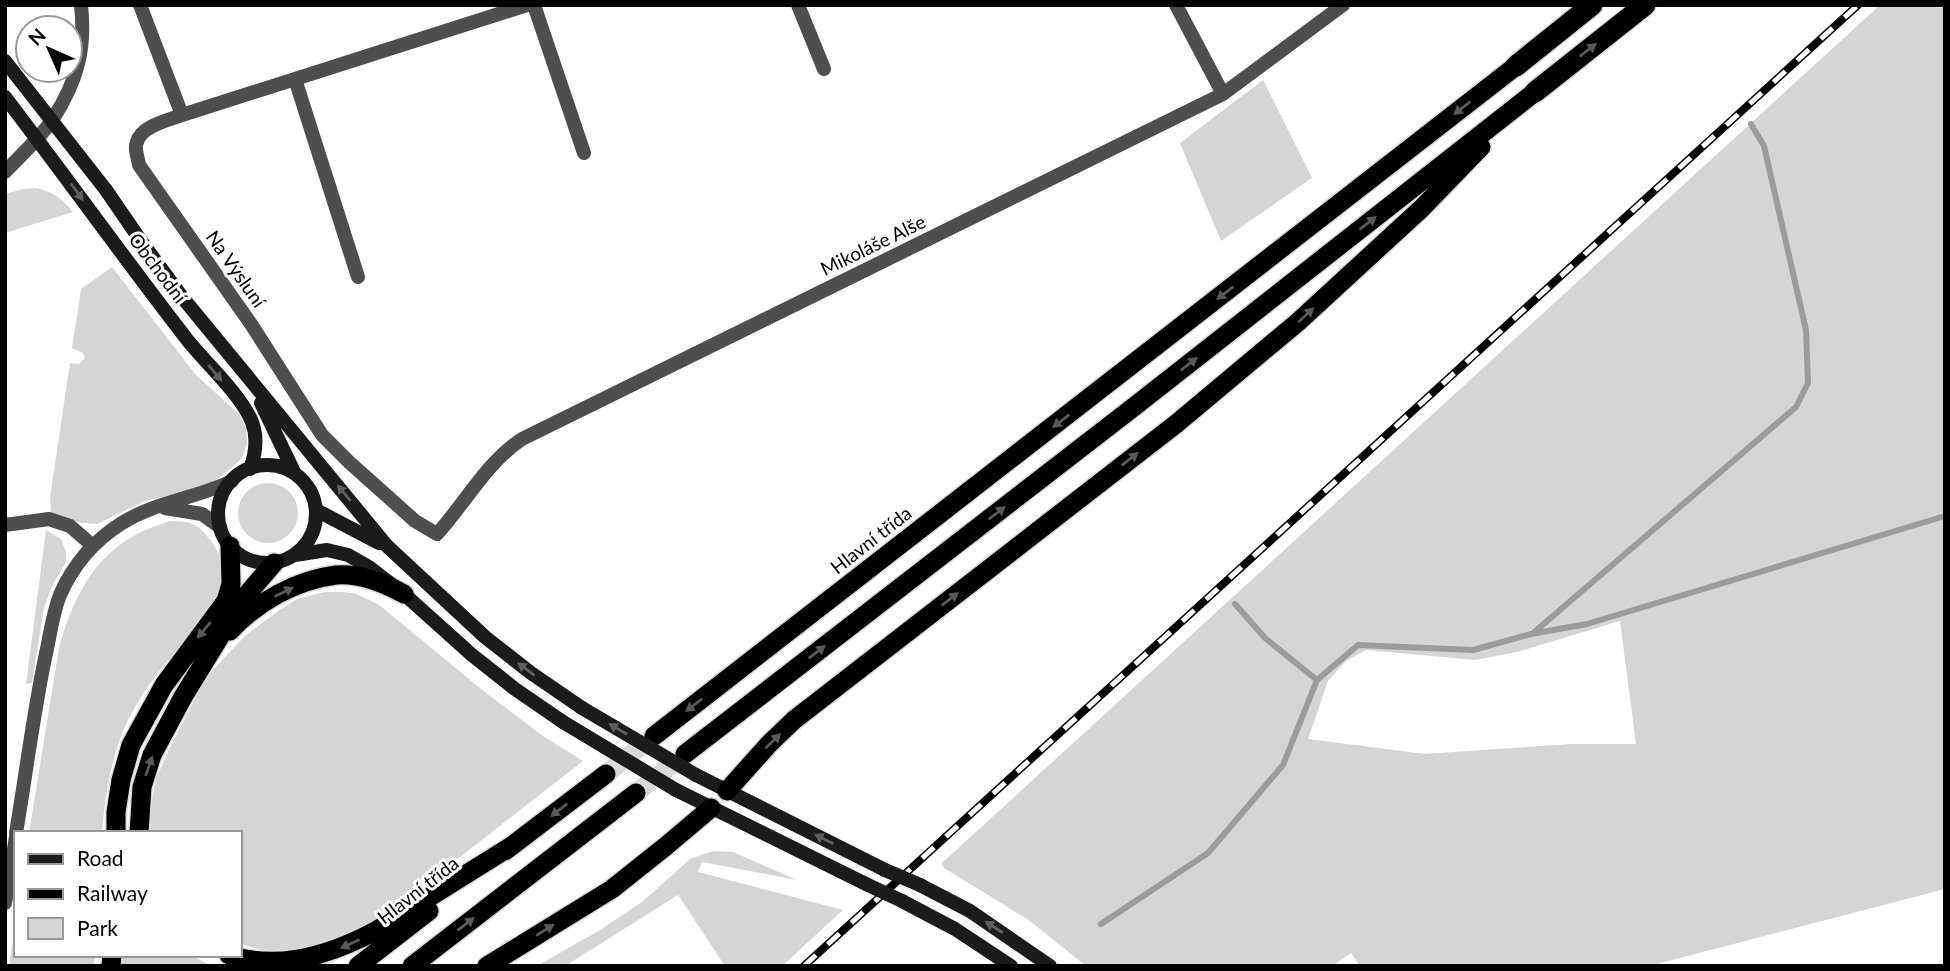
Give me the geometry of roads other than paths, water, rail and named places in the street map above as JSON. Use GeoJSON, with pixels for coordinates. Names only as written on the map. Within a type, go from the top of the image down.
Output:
{"type":"FeatureCollection","features":[{"type":"Feature","properties":{"kind":"highway"},"geometry":{"type":"LineString","coordinates":[[1516,66],[1592,5]]}},
{"type":"Feature","properties":{"kind":"highway"},"geometry":{"type":"LineString","coordinates":[[685,754],[1146,397],[1645,5]]}},
{"type":"Feature","properties":{"kind":"highway","name":"Hlavní třída"},"geometry":{"type":"LineString","coordinates":[[654,736],[1516,66]]}},
{"type":"Feature","properties":{"kind":"highway"},"geometry":{"type":"LineString","coordinates":[[727,791],[794,720],[1176,424],[1298,322],[1422,208],[1535,92]]}},
{"type":"Feature","properties":{"kind":"highway"},"geometry":{"type":"LineString","coordinates":[[116,831],[121,780],[131,745],[164,685],[226,601],[231,584],[230,546]]}},
{"type":"Feature","properties":{"kind":"highway"},"geometry":{"type":"LineString","coordinates":[[139,831],[142,787],[152,755],[183,697],[243,599],[274,563]]}},
{"type":"Feature","properties":{"kind":"highway"},"geometry":{"type":"LineString","coordinates":[[213,650],[240,621],[279,593],[307,582],[337,575],[350,576],[377,581],[404,594]]}},
{"type":"Feature","properties":{"kind":"highway","name":"Hlavní třída"},"geometry":{"type":"LineString","coordinates":[[358,966],[606,774]]}},
{"type":"Feature","properties":{"kind":"highway"},"geometry":{"type":"LineString","coordinates":[[412,966],[636,793]]}},
{"type":"Feature","properties":{"kind":"highway"},"geometry":{"type":"LineString","coordinates":[[487,966],[612,888],[711,807]]}},
{"type":"Feature","properties":{"kind":"highway"},"geometry":{"type":"LineString","coordinates":[[234,957],[277,964],[322,956],[377,930],[513,845]]}},
{"type":"Feature","properties":{"kind":"main road","name":"Obchodní"},"geometry":{"type":"LineString","coordinates":[[5,61],[106,190],[182,296],[244,373]]}},
{"type":"Feature","properties":{"kind":"main road","name":"Obchodní"},"geometry":{"type":"LineString","coordinates":[[5,97],[191,343],[246,411],[252,421],[256,442],[250,469]]}},
{"type":"Feature","properties":{"kind":"main road"},"geometry":{"type":"LineString","coordinates":[[244,373],[387,547],[485,637],[531,673],[582,708],[696,775],[970,911],[1050,966]]}},
{"type":"Feature","properties":{"kind":"main road"},"geometry":{"type":"LineString","coordinates":[[244,373],[274,427],[295,474]]}},
{"type":"Feature","properties":{"kind":"main road"},"geometry":{"type":"LineString","coordinates":[[295,555],[312,535],[316,523],[313,496],[306,484],[295,474],[273,466],[250,469],[232,481],[223,494],[219,510],[220,527],[230,546],[239,554],[262,563],[274,563],[295,555],[327,550],[348,555],[369,567],[404,594],[515,689],[563,722],[676,790],[955,929],[1011,966]]}},
{"type":"Feature","properties":{"kind":"main road"},"geometry":{"type":"LineString","coordinates":[[316,510],[387,547]]}},
{"type":"Feature","properties":{"kind":"main road"},"geometry":{"type":"LineString","coordinates":[[711,807],[727,791]]}},
{"type":"Feature","properties":{"kind":"street"},"geometry":{"type":"LineString","coordinates":[[5,172],[52,120],[77,73],[83,29],[80,5]]}},
{"type":"Feature","properties":{"kind":"street"},"geometry":{"type":"LineString","coordinates":[[140,5],[182,115]]}},
{"type":"Feature","properties":{"kind":"street","name":"Na Výsluní"},"geometry":{"type":"LineString","coordinates":[[437,534],[415,521],[349,463],[322,435],[251,324],[139,165],[135,144],[139,136],[153,126],[182,115],[527,5]]}},
{"type":"Feature","properties":{"kind":"street"},"geometry":{"type":"LineString","coordinates":[[534,5],[584,152]]}},
{"type":"Feature","properties":{"kind":"street"},"geometry":{"type":"LineString","coordinates":[[798,5],[824,69]]}},
{"type":"Feature","properties":{"kind":"street"},"geometry":{"type":"LineString","coordinates":[[1175,5],[1223,94]]}},
{"type":"Feature","properties":{"kind":"street","name":"Mikoláše Alše"},"geometry":{"type":"LineString","coordinates":[[437,534],[484,473],[506,449],[522,439],[1223,94],[1343,5]]}},
{"type":"Feature","properties":{"kind":"street"},"geometry":{"type":"LineString","coordinates":[[296,79],[358,277]]}},
{"type":"Feature","properties":{"kind":"street"},"geometry":{"type":"LineString","coordinates":[[17,831],[54,612],[67,581],[93,546],[125,521],[214,490],[232,481]]}},
{"type":"Feature","properties":{"kind":"street"},"geometry":{"type":"LineString","coordinates":[[157,508],[197,513],[206,516],[220,527]]}},
{"type":"Feature","properties":{"kind":"street"},"geometry":{"type":"LineString","coordinates":[[5,525],[49,519],[71,526],[93,546]]}},
{"type":"Feature","properties":{"kind":"street"},"geometry":{"type":"LineString","coordinates":[[5,903],[14,847]]}},
{"type":"Feature","properties":{"kind":"waterway"},"geometry":{"type":"LineString","coordinates":[[1532,634],[1796,407],[1808,383],[1806,330],[1764,146],[1751,124]]}},
{"type":"Feature","properties":{"kind":"waterway"},"geometry":{"type":"LineString","coordinates":[[1101,924],[1208,853],[1283,765],[1317,680],[1358,645],[1473,650],[1531,634],[1587,624],[1945,516]]}},
{"type":"Feature","properties":{"kind":"waterway"},"geometry":{"type":"LineString","coordinates":[[1235,604],[1265,638],[1317,680]]}},
{"type":"Feature","properties":{"kind":"tunnel"},"geometry":{"type":"LineString","coordinates":[[606,774],[654,736]]}},
{"type":"Feature","properties":{"kind":"tunnel"},"geometry":{"type":"LineString","coordinates":[[636,793],[685,754]]}},
{"type":"Feature","properties":{"kind":"railway"},"geometry":{"type":"LineString","coordinates":[[804,966],[1858,5]]}}]}
